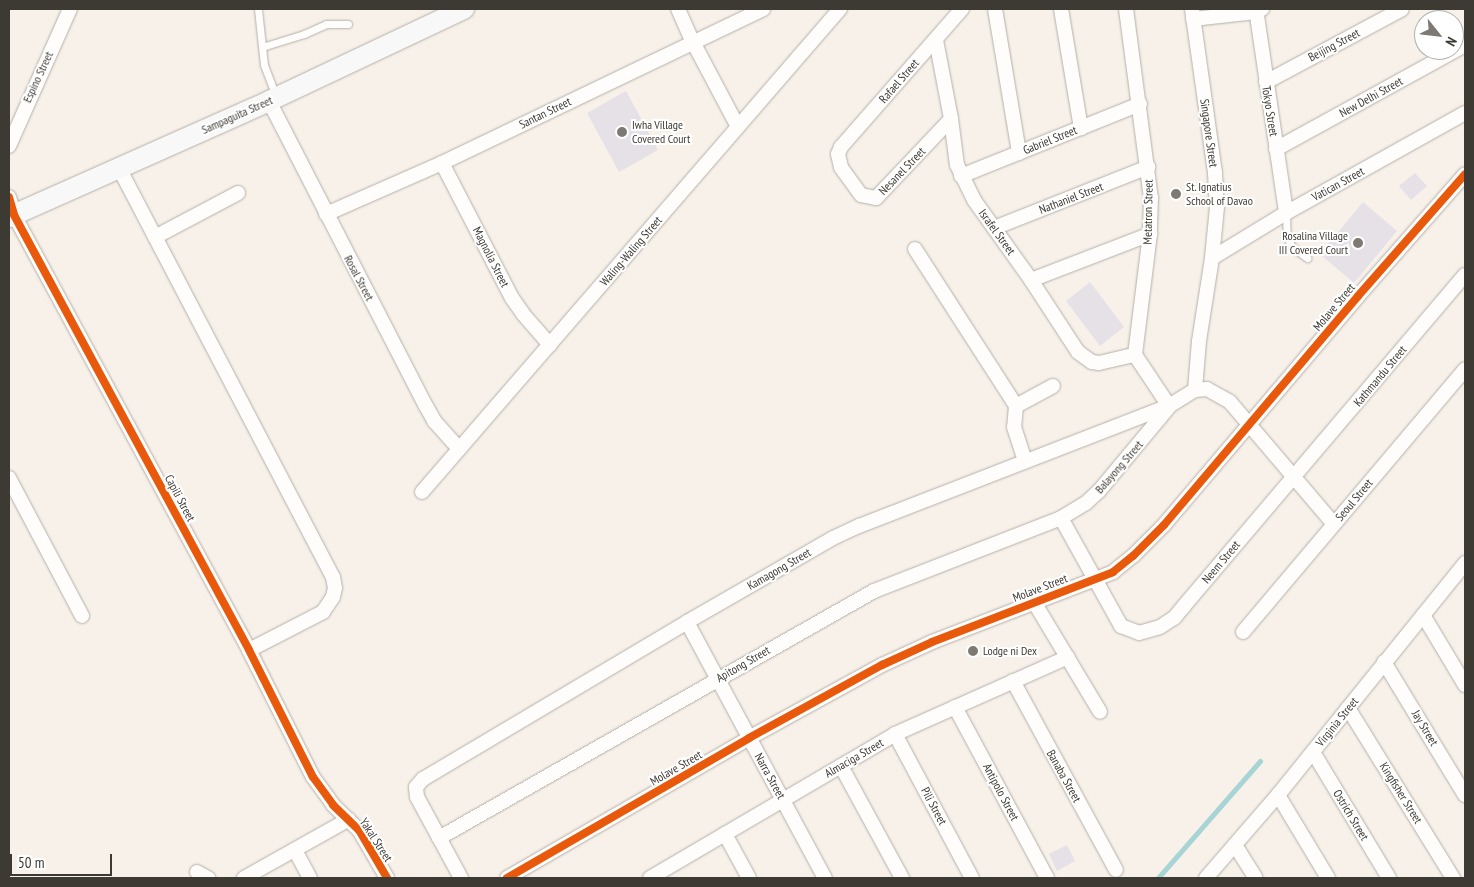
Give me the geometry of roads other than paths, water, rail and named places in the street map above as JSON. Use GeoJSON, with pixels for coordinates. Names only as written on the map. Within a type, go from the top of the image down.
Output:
{"type":"FeatureCollection","features":[{"type":"Feature","properties":{"kind":"street","name":"Espino Street"},"geometry":{"type":"LineString","coordinates":[[9,146],[70,9]]}},
{"type":"Feature","properties":{"kind":"street","name":"Sampaguita Street"},"geometry":{"type":"LineString","coordinates":[[11,210],[273,99],[464,9]]}},
{"type":"Feature","properties":{"kind":"street"},"geometry":{"type":"LineString","coordinates":[[678,9],[693,42],[738,127]]}},
{"type":"Feature","properties":{"kind":"street","name":"Santan Street"},"geometry":{"type":"LineString","coordinates":[[326,214],[442,163],[763,9]]}},
{"type":"Feature","properties":{"kind":"street","name":"Waling-Waling Street"},"geometry":{"type":"LineString","coordinates":[[422,492],[840,9]]}},
{"type":"Feature","properties":{"kind":"street","name":"Rafael Street"},"geometry":{"type":"LineString","coordinates":[[838,154],[841,147],[962,9]]}},
{"type":"Feature","properties":{"kind":"street"},"geometry":{"type":"LineString","coordinates":[[995,9],[1019,153]]}},
{"type":"Feature","properties":{"kind":"street"},"geometry":{"type":"LineString","coordinates":[[1061,9],[1081,128]]}},
{"type":"Feature","properties":{"kind":"street","name":"Metatron Street"},"geometry":{"type":"LineString","coordinates":[[1126,9],[1148,167],[1150,234],[1135,356]]}},
{"type":"Feature","properties":{"kind":"street","name":"Beijing Street"},"geometry":{"type":"LineString","coordinates":[[1266,82],[1402,9]]}},
{"type":"Feature","properties":{"kind":"street"},"geometry":{"type":"LineString","coordinates":[[1193,14],[1258,10]]}},
{"type":"Feature","properties":{"kind":"street","name":"Tokyo Street"},"geometry":{"type":"LineString","coordinates":[[1258,10],[1266,82],[1286,213]]}},
{"type":"Feature","properties":{"kind":"street","name":"Singapore Street"},"geometry":{"type":"LineString","coordinates":[[1193,14],[1215,173],[1217,207],[1212,258],[1198,340],[1195,390]]}},
{"type":"Feature","properties":{"kind":"street","name":"Israfel Street"},"geometry":{"type":"LineString","coordinates":[[936,40],[952,119],[954,150],[961,176],[994,228],[1032,280],[1083,357],[1099,363],[1135,356]]}},
{"type":"Feature","properties":{"kind":"street","name":"New Delhi Street"},"geometry":{"type":"LineString","coordinates":[[1276,149],[1465,45]]}},
{"type":"Feature","properties":{"kind":"street","name":"Rosal Street"},"geometry":{"type":"LineString","coordinates":[[273,99],[326,214],[435,422],[460,449]]}},
{"type":"Feature","properties":{"kind":"street","name":"Gabriel Street"},"geometry":{"type":"LineString","coordinates":[[961,176],[1140,104]]}},
{"type":"Feature","properties":{"kind":"street","name":"Vatican Street"},"geometry":{"type":"LineString","coordinates":[[1212,258],[1286,213],[1465,113]]}},
{"type":"Feature","properties":{"kind":"street","name":"Nesanel Street"},"geometry":{"type":"LineString","coordinates":[[838,154],[841,167],[856,191],[866,197],[876,198],[952,119]]}},
{"type":"Feature","properties":{"kind":"street","name":"Magnolia Street"},"geometry":{"type":"LineString","coordinates":[[442,163],[512,298],[523,314],[550,345]]}},
{"type":"Feature","properties":{"kind":"street"},"geometry":{"type":"LineString","coordinates":[[118,166],[333,577],[335,588],[333,597],[322,612],[249,650]]}},
{"type":"Feature","properties":{"kind":"street","name":"Nathaniel Street"},"geometry":{"type":"LineString","coordinates":[[994,228],[1148,167]]}},
{"type":"Feature","properties":{"kind":"street","name":"Molave Street"},"geometry":{"type":"LineString","coordinates":[[507,878],[749,738],[907,653],[1113,572],[1150,540],[1465,174]]}},
{"type":"Feature","properties":{"kind":"street"},"geometry":{"type":"LineString","coordinates":[[155,237],[238,193]]}},
{"type":"Feature","properties":{"kind":"street","name":"Capili Street"},"geometry":{"type":"LineString","coordinates":[[11,210],[249,650],[313,777],[324,793]]}},
{"type":"Feature","properties":{"kind":"street"},"geometry":{"type":"LineString","coordinates":[[1032,280],[1150,234]]}},
{"type":"Feature","properties":{"kind":"street"},"geometry":{"type":"LineString","coordinates":[[915,249],[1016,406],[1014,427],[1025,461]]}},
{"type":"Feature","properties":{"kind":"street","name":"Kathmandu Street"},"geometry":{"type":"LineString","coordinates":[[1294,476],[1465,275]]}},
{"type":"Feature","properties":{"kind":"street"},"geometry":{"type":"LineString","coordinates":[[1135,356],[1169,406],[1195,390],[1207,389],[1221,395],[1230,402],[1334,524]]}},
{"type":"Feature","properties":{"kind":"street","name":"Seoul Street"},"geometry":{"type":"LineString","coordinates":[[1243,632],[1465,369]]}},
{"type":"Feature","properties":{"kind":"street"},"geometry":{"type":"LineString","coordinates":[[1016,406],[1053,386]]}},
{"type":"Feature","properties":{"kind":"street","name":"Kamagong Street"},"geometry":{"type":"LineString","coordinates":[[439,838],[417,797],[416,787],[422,779],[687,622],[842,534],[1169,406]]}},
{"type":"Feature","properties":{"kind":"street","name":"Balayong Street"},"geometry":{"type":"LineString","coordinates":[[1061,518],[1086,503],[1099,491],[1169,406]]}},
{"type":"Feature","properties":{"kind":"street","name":"Neem Street"},"geometry":{"type":"LineString","coordinates":[[1094,580],[1121,626],[1139,633],[1160,628],[1174,618],[1294,476]]}},
{"type":"Feature","properties":{"kind":"street"},"geometry":{"type":"LineString","coordinates":[[9,478],[82,616]]}},
{"type":"Feature","properties":{"kind":"street"},"geometry":{"type":"LineString","coordinates":[[1061,518],[1094,580]]}},
{"type":"Feature","properties":{"kind":"street","name":"Apitong Street"},"geometry":{"type":"LineString","coordinates":[[439,838],[874,591],[1061,518]]}},
{"type":"Feature","properties":{"kind":"street"},"geometry":{"type":"LineString","coordinates":[[1461,567],[1465,584]]}},
{"type":"Feature","properties":{"kind":"street","name":"Virginia Street"},"geometry":{"type":"LineString","coordinates":[[1206,878],[1278,795],[1461,567]]}},
{"type":"Feature","properties":{"kind":"street"},"geometry":{"type":"LineString","coordinates":[[1034,602],[1100,712]]}},
{"type":"Feature","properties":{"kind":"street"},"geometry":{"type":"LineString","coordinates":[[1423,614],[1465,685]]}},
{"type":"Feature","properties":{"kind":"street","name":"Narra Street"},"geometry":{"type":"LineString","coordinates":[[687,622],[825,878]]}},
{"type":"Feature","properties":{"kind":"street","name":"Almaciga Street"},"geometry":{"type":"LineString","coordinates":[[650,878],[674,872],[725,834],[895,734],[1068,658]]}},
{"type":"Feature","properties":{"kind":"street","name":"Jay Street"},"geometry":{"type":"LineString","coordinates":[[1384,662],[1465,795]]}},
{"type":"Feature","properties":{"kind":"street","name":"Banaba Street"},"geometry":{"type":"LineString","coordinates":[[1013,681],[1116,870]]}},
{"type":"Feature","properties":{"kind":"street","name":"Antipolo Street"},"geometry":{"type":"LineString","coordinates":[[955,707],[1047,878]]}},
{"type":"Feature","properties":{"kind":"street","name":"Kingfisher Street"},"geometry":{"type":"LineString","coordinates":[[1348,708],[1453,878]]}},
{"type":"Feature","properties":{"kind":"street","name":"Pili Street"},"geometry":{"type":"LineString","coordinates":[[895,734],[972,878]]}},
{"type":"Feature","properties":{"kind":"street","name":"Ostrich Street"},"geometry":{"type":"LineString","coordinates":[[1313,752],[1389,878]]}},
{"type":"Feature","properties":{"kind":"street"},"geometry":{"type":"LineString","coordinates":[[841,766],[902,878]]}},
{"type":"Feature","properties":{"kind":"street","name":"Yakal Street"},"geometry":{"type":"LineString","coordinates":[[324,793],[349,819],[371,849],[387,878]]}},
{"type":"Feature","properties":{"kind":"street"},"geometry":{"type":"LineString","coordinates":[[1278,795],[1328,878]]}},
{"type":"Feature","properties":{"kind":"street"},"geometry":{"type":"LineString","coordinates":[[244,878],[349,819]]}},
{"type":"Feature","properties":{"kind":"street"},"geometry":{"type":"LineString","coordinates":[[725,834],[749,878]]}},
{"type":"Feature","properties":{"kind":"street"},"geometry":{"type":"LineString","coordinates":[[439,838],[461,878]]}},
{"type":"Feature","properties":{"kind":"street"},"geometry":{"type":"LineString","coordinates":[[1235,845],[1256,878]]}},
{"type":"Feature","properties":{"kind":"street"},"geometry":{"type":"LineString","coordinates":[[294,850],[310,878]]}},
{"type":"Feature","properties":{"kind":"lane"},"geometry":{"type":"LineString","coordinates":[[258,9],[264,65],[273,99]]}},
{"type":"Feature","properties":{"kind":"lane"},"geometry":{"type":"LineString","coordinates":[[262,47],[304,34],[326,24],[348,24]]}},
{"type":"Feature","properties":{"kind":"lane"},"geometry":{"type":"LineString","coordinates":[[1286,213],[1286,237],[1292,248],[1307,258]]}},
{"type":"Feature","properties":{"kind":"waterway"},"geometry":{"type":"LineString","coordinates":[[1158,878],[1260,761]]}},
{"type":"Feature","properties":{"kind":"place","name":"Iwha Village Covered Court"},"geometry":{"type":"Point","coordinates":[622,132]}},
{"type":"Feature","properties":{"kind":"place","name":"St. Ignatius School of Davao"},"geometry":{"type":"Point","coordinates":[1176,194]}},
{"type":"Feature","properties":{"kind":"place","name":"Rosalina Village III Covered Court"},"geometry":{"type":"Point","coordinates":[1358,243]}},
{"type":"Feature","properties":{"kind":"place","name":"Lodge ni Dex"},"geometry":{"type":"Point","coordinates":[973,651]}}]}
